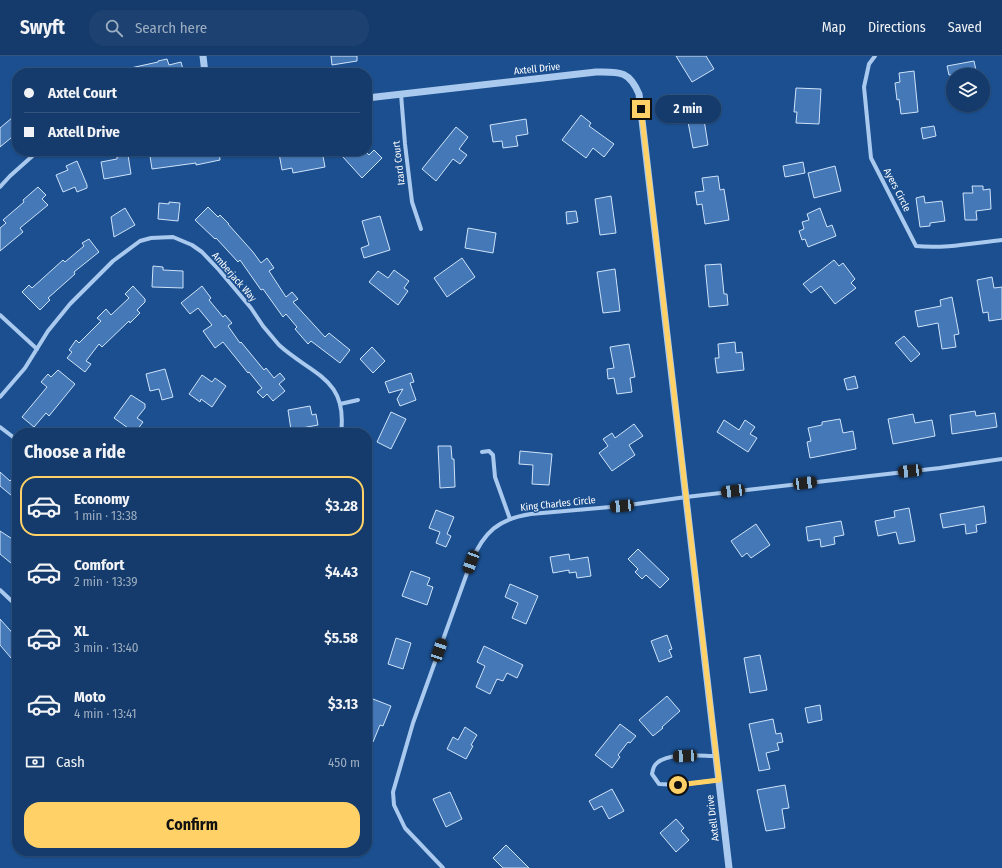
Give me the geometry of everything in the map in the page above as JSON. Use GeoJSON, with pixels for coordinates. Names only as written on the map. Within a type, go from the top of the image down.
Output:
{"type":"FeatureCollection","features":[{"type":"Feature","properties":{"kind":"street"},"geometry":{"type":"LineString","coordinates":[[203,56],[204,68]]}},
{"type":"Feature","properties":{"kind":"street","name":"Ayers Circle"},"geometry":{"type":"LineString","coordinates":[[875,56],[869,64],[864,87],[871,158],[916,246],[942,247],[1002,240]]}},
{"type":"Feature","properties":{"kind":"street","name":"Axtell Drive"},"geometry":{"type":"LineString","coordinates":[[372,97],[596,72],[620,73],[630,77],[635,84],[639,94],[729,868]]}},
{"type":"Feature","properties":{"kind":"street","name":"Izard Court"},"geometry":{"type":"LineString","coordinates":[[401,94],[412,202],[421,229]]}},
{"type":"Feature","properties":{"kind":"street"},"geometry":{"type":"LineString","coordinates":[[0,187],[32,156]]}},
{"type":"Feature","properties":{"kind":"street","name":"Amberjack Way"},"geometry":{"type":"LineString","coordinates":[[0,398],[25,368],[48,331],[70,304],[119,256],[140,241],[161,236],[173,237],[192,245],[211,260],[279,345],[324,378],[336,394],[340,404],[342,414],[341,428]]}},
{"type":"Feature","properties":{"kind":"street"},"geometry":{"type":"LineString","coordinates":[[0,315],[37,348]]}},
{"type":"Feature","properties":{"kind":"street"},"geometry":{"type":"LineString","coordinates":[[340,404],[358,400]]}},
{"type":"Feature","properties":{"kind":"street"},"geometry":{"type":"LineString","coordinates":[[0,427],[12,436]]}},
{"type":"Feature","properties":{"kind":"street"},"geometry":{"type":"LineString","coordinates":[[482,452],[489,451],[493,455],[495,477],[510,519]]}},
{"type":"Feature","properties":{"kind":"street","name":"King Charles Circle"},"geometry":{"type":"LineString","coordinates":[[443,868],[405,828],[394,805],[393,792],[413,723],[471,562],[477,548],[500,523],[520,515],[622,506],[686,497],[940,468],[1002,459]]}},
{"type":"Feature","properties":{"kind":"street"},"geometry":{"type":"LineString","coordinates":[[0,590],[12,601]]}},
{"type":"Feature","properties":{"kind":"street"},"geometry":{"type":"LineString","coordinates":[[716,756],[668,758],[657,763],[653,768],[652,774],[659,784],[678,785],[719,780]]}},
{"type":"Feature","properties":{"kind":"building"},"geometry":{"type":"Polygon","coordinates":[[[331,56],[357,56],[357,61],[332,65],[331,56]]]}},
{"type":"Feature","properties":{"kind":"building"},"geometry":{"type":"Polygon","coordinates":[[[676,56],[706,56],[714,69],[692,82],[676,56]]]}},
{"type":"Feature","properties":{"kind":"building"},"geometry":{"type":"Polygon","coordinates":[[[167,59],[169,65],[181,62],[183,68],[131,68],[158,62],[167,59]]]}},
{"type":"Feature","properties":{"kind":"building"},"geometry":{"type":"Polygon","coordinates":[[[974,61],[976,68],[947,68],[947,66],[974,61]]]}},
{"type":"Feature","properties":{"kind":"building"},"geometry":{"type":"Polygon","coordinates":[[[914,71],[918,112],[901,114],[899,99],[897,100],[895,83],[900,82],[899,73],[914,71]]]}},
{"type":"Feature","properties":{"kind":"building"},"geometry":{"type":"Polygon","coordinates":[[[796,88],[821,89],[819,124],[796,123],[797,112],[794,112],[796,88]]]}},
{"type":"Feature","properties":{"kind":"building"},"geometry":{"type":"Polygon","coordinates":[[[702,107],[708,145],[693,148],[688,122],[683,123],[681,111],[702,107]]]}},
{"type":"Feature","properties":{"kind":"building"},"geometry":{"type":"Polygon","coordinates":[[[581,115],[591,123],[589,126],[614,144],[604,157],[593,148],[586,158],[562,140],[581,115]]]}},
{"type":"Feature","properties":{"kind":"building"},"geometry":{"type":"Polygon","coordinates":[[[12,118],[12,137],[0,147],[0,128],[12,118]]]}},
{"type":"Feature","properties":{"kind":"building"},"geometry":{"type":"Polygon","coordinates":[[[526,119],[528,134],[516,136],[518,146],[503,148],[502,141],[493,142],[490,125],[526,119]]]}},
{"type":"Feature","properties":{"kind":"building"},"geometry":{"type":"Polygon","coordinates":[[[934,126],[936,136],[923,139],[921,128],[934,126]]]}},
{"type":"Feature","properties":{"kind":"building"},"geometry":{"type":"Polygon","coordinates":[[[456,127],[468,137],[459,149],[467,155],[460,164],[453,159],[436,181],[422,169],[456,127]]]}},
{"type":"Feature","properties":{"kind":"building"},"geometry":{"type":"Polygon","coordinates":[[[374,150],[382,158],[362,178],[342,156],[372,156],[372,152],[374,150]]]}},
{"type":"Feature","properties":{"kind":"building"},"geometry":{"type":"Polygon","coordinates":[[[128,156],[131,174],[104,179],[101,162],[117,159],[117,157],[128,156]]]}},
{"type":"Feature","properties":{"kind":"building"},"geometry":{"type":"Polygon","coordinates":[[[150,156],[220,156],[220,160],[196,165],[196,163],[152,169],[150,156]]]}},
{"type":"Feature","properties":{"kind":"building"},"geometry":{"type":"Polygon","coordinates":[[[280,156],[323,156],[325,167],[293,173],[292,168],[282,170],[280,156]]]}},
{"type":"Feature","properties":{"kind":"building"},"geometry":{"type":"Polygon","coordinates":[[[77,161],[87,188],[77,192],[75,187],[63,192],[56,175],[68,170],[66,166],[77,161]]]}},
{"type":"Feature","properties":{"kind":"building"},"geometry":{"type":"Polygon","coordinates":[[[803,162],[805,173],[785,177],[783,166],[803,162]]]}},
{"type":"Feature","properties":{"kind":"building"},"geometry":{"type":"Polygon","coordinates":[[[835,166],[841,191],[814,198],[808,173],[835,166]]]}},
{"type":"Feature","properties":{"kind":"building"},"geometry":{"type":"Polygon","coordinates":[[[718,176],[720,190],[724,189],[729,220],[705,224],[702,204],[697,205],[695,192],[704,191],[702,178],[718,176]]]}},
{"type":"Feature","properties":{"kind":"building"},"geometry":{"type":"Polygon","coordinates":[[[972,186],[983,186],[983,190],[990,189],[991,209],[976,211],[977,220],[965,220],[963,193],[973,193],[972,186]]]}},
{"type":"Feature","properties":{"kind":"building"},"geometry":{"type":"Polygon","coordinates":[[[38,187],[46,195],[42,199],[48,205],[20,228],[23,232],[0,251],[0,228],[6,223],[3,220],[24,202],[23,200],[38,187]]]}},
{"type":"Feature","properties":{"kind":"building"},"geometry":{"type":"Polygon","coordinates":[[[611,196],[616,233],[600,235],[595,199],[611,196]]]}},
{"type":"Feature","properties":{"kind":"building"},"geometry":{"type":"Polygon","coordinates":[[[924,196],[925,203],[942,201],[945,221],[930,223],[930,226],[920,227],[916,198],[924,196]]]}},
{"type":"Feature","properties":{"kind":"building"},"geometry":{"type":"Polygon","coordinates":[[[169,202],[180,203],[178,221],[158,219],[159,203],[169,204],[169,202]]]}},
{"type":"Feature","properties":{"kind":"building"},"geometry":{"type":"Polygon","coordinates":[[[208,207],[218,217],[220,215],[229,224],[261,263],[267,258],[274,268],[269,271],[286,297],[292,292],[298,299],[293,302],[325,337],[329,333],[350,350],[340,363],[311,341],[308,344],[295,329],[297,327],[286,314],[283,317],[263,289],[261,290],[240,260],[238,262],[216,238],[215,239],[195,220],[208,207]]]}},
{"type":"Feature","properties":{"kind":"building"},"geometry":{"type":"Polygon","coordinates":[[[125,208],[135,225],[114,237],[111,217],[125,208]]]}},
{"type":"Feature","properties":{"kind":"building"},"geometry":{"type":"Polygon","coordinates":[[[820,208],[827,227],[832,225],[836,236],[808,247],[805,239],[802,240],[799,231],[804,229],[802,222],[809,220],[807,214],[820,208]]]}},
{"type":"Feature","properties":{"kind":"building"},"geometry":{"type":"Polygon","coordinates":[[[576,211],[578,222],[567,224],[566,212],[576,211]]]}},
{"type":"Feature","properties":{"kind":"building"},"geometry":{"type":"Polygon","coordinates":[[[380,216],[390,250],[364,258],[361,248],[369,245],[362,221],[380,216]]]}},
{"type":"Feature","properties":{"kind":"building"},"geometry":{"type":"Polygon","coordinates":[[[468,228],[496,233],[493,253],[465,248],[468,228]]]}},
{"type":"Feature","properties":{"kind":"building"},"geometry":{"type":"Polygon","coordinates":[[[89,239],[99,252],[74,272],[75,274],[48,298],[50,300],[40,310],[22,292],[29,285],[32,288],[63,260],[65,262],[84,246],[82,243],[89,239]]]}},
{"type":"Feature","properties":{"kind":"building"},"geometry":{"type":"Polygon","coordinates":[[[462,258],[475,277],[447,297],[434,278],[462,258]]]}},
{"type":"Feature","properties":{"kind":"building"},"geometry":{"type":"Polygon","coordinates":[[[834,260],[839,266],[843,263],[855,279],[851,283],[856,288],[835,304],[821,286],[811,293],[803,284],[834,260]]]}},
{"type":"Feature","properties":{"kind":"building"},"geometry":{"type":"Polygon","coordinates":[[[721,264],[724,294],[727,294],[728,305],[709,307],[705,265],[721,264]]]}},
{"type":"Feature","properties":{"kind":"building"},"geometry":{"type":"Polygon","coordinates":[[[153,266],[163,267],[163,270],[183,271],[183,288],[152,287],[153,266]]]}},
{"type":"Feature","properties":{"kind":"building"},"geometry":{"type":"Polygon","coordinates":[[[615,269],[620,311],[603,313],[597,272],[615,269]]]}},
{"type":"Feature","properties":{"kind":"building"},"geometry":{"type":"Polygon","coordinates":[[[394,270],[409,281],[404,288],[408,291],[398,305],[369,282],[378,271],[388,278],[394,270]]]}},
{"type":"Feature","properties":{"kind":"building"},"geometry":{"type":"Polygon","coordinates":[[[992,277],[994,288],[1002,287],[1002,319],[989,321],[988,312],[983,313],[977,280],[992,277]]]}},
{"type":"Feature","properties":{"kind":"building"},"geometry":{"type":"Polygon","coordinates":[[[133,286],[145,299],[145,302],[137,310],[140,313],[130,323],[129,321],[102,347],[99,344],[86,361],[91,364],[85,372],[67,358],[72,352],[69,350],[76,340],[79,343],[101,321],[97,318],[106,309],[111,315],[129,298],[125,294],[133,286]]]}},
{"type":"Feature","properties":{"kind":"building"},"geometry":{"type":"Polygon","coordinates":[[[202,286],[211,298],[209,300],[223,317],[225,315],[232,323],[228,326],[240,343],[241,342],[264,370],[266,368],[274,378],[280,373],[285,379],[279,384],[285,391],[273,401],[267,394],[263,398],[257,392],[262,388],[223,342],[215,348],[203,331],[212,325],[198,308],[190,314],[181,303],[202,286]]]}},
{"type":"Feature","properties":{"kind":"building"},"geometry":{"type":"Polygon","coordinates":[[[952,297],[959,334],[954,335],[956,347],[942,349],[938,323],[918,327],[915,311],[941,306],[940,300],[952,297]]]}},
{"type":"Feature","properties":{"kind":"building"},"geometry":{"type":"Polygon","coordinates":[[[904,336],[920,354],[911,362],[895,343],[904,336]]]}},
{"type":"Feature","properties":{"kind":"building"},"geometry":{"type":"Polygon","coordinates":[[[735,342],[736,353],[742,352],[744,370],[717,373],[715,358],[719,358],[718,344],[735,342]]]}},
{"type":"Feature","properties":{"kind":"building"},"geometry":{"type":"Polygon","coordinates":[[[629,344],[635,377],[630,378],[632,392],[617,394],[614,378],[608,379],[607,369],[614,368],[610,347],[629,344]]]}},
{"type":"Feature","properties":{"kind":"building"},"geometry":{"type":"Polygon","coordinates":[[[372,347],[385,361],[373,373],[360,359],[372,347]]]}},
{"type":"Feature","properties":{"kind":"building"},"geometry":{"type":"Polygon","coordinates":[[[165,369],[173,397],[162,400],[159,389],[150,391],[146,374],[165,369]]]}},
{"type":"Feature","properties":{"kind":"building"},"geometry":{"type":"Polygon","coordinates":[[[58,370],[75,384],[49,416],[46,413],[34,427],[22,417],[47,387],[41,382],[48,374],[51,377],[58,370]]]}},
{"type":"Feature","properties":{"kind":"building"},"geometry":{"type":"Polygon","coordinates":[[[411,373],[414,382],[410,383],[416,400],[400,406],[397,399],[403,389],[389,393],[385,382],[411,373]]]}},
{"type":"Feature","properties":{"kind":"building"},"geometry":{"type":"Polygon","coordinates":[[[202,375],[212,382],[215,378],[226,386],[212,407],[201,399],[200,402],[189,394],[202,375]]]}},
{"type":"Feature","properties":{"kind":"building"},"geometry":{"type":"Polygon","coordinates":[[[855,376],[858,388],[847,390],[844,379],[855,376]]]}},
{"type":"Feature","properties":{"kind":"building"},"geometry":{"type":"Polygon","coordinates":[[[131,395],[145,404],[145,408],[137,418],[143,422],[139,428],[128,428],[114,418],[131,395]]]}},
{"type":"Feature","properties":{"kind":"building"},"geometry":{"type":"Polygon","coordinates":[[[310,406],[312,415],[316,414],[318,425],[302,428],[291,428],[288,410],[310,406]]]}},
{"type":"Feature","properties":{"kind":"building"},"geometry":{"type":"Polygon","coordinates":[[[975,411],[976,416],[995,413],[997,427],[952,434],[950,415],[975,411]]]}},
{"type":"Feature","properties":{"kind":"building"},"geometry":{"type":"Polygon","coordinates":[[[391,412],[406,419],[391,449],[377,442],[391,412]]]}},
{"type":"Feature","properties":{"kind":"building"},"geometry":{"type":"Polygon","coordinates":[[[913,414],[915,423],[932,420],[935,436],[893,444],[888,419],[913,414]]]}},
{"type":"Feature","properties":{"kind":"building"},"geometry":{"type":"Polygon","coordinates":[[[840,419],[843,433],[853,431],[856,449],[810,458],[807,442],[811,441],[808,428],[822,425],[822,422],[840,419]]]}},
{"type":"Feature","properties":{"kind":"building"},"geometry":{"type":"Polygon","coordinates":[[[724,420],[739,430],[745,420],[755,427],[750,434],[757,438],[748,452],[717,432],[724,420]]]}},
{"type":"Feature","properties":{"kind":"building"},"geometry":{"type":"Polygon","coordinates":[[[634,424],[643,436],[629,445],[635,455],[612,471],[599,453],[608,446],[603,439],[612,433],[615,438],[634,424]]]}},
{"type":"Feature","properties":{"kind":"building"},"geometry":{"type":"Polygon","coordinates":[[[438,446],[451,446],[452,459],[454,459],[455,487],[440,488],[438,446]]]}},
{"type":"Feature","properties":{"kind":"building"},"geometry":{"type":"Polygon","coordinates":[[[520,451],[552,454],[549,485],[532,484],[533,465],[519,464],[520,451]]]}},
{"type":"Feature","properties":{"kind":"building"},"geometry":{"type":"Polygon","coordinates":[[[0,472],[10,481],[12,479],[12,496],[0,486],[0,472]]]}},
{"type":"Feature","properties":{"kind":"building"},"geometry":{"type":"Polygon","coordinates":[[[984,506],[986,523],[976,525],[977,532],[966,534],[965,524],[943,528],[940,514],[984,506]]]}},
{"type":"Feature","properties":{"kind":"building"},"geometry":{"type":"Polygon","coordinates":[[[909,508],[915,541],[899,544],[896,532],[878,536],[875,521],[895,517],[894,511],[909,508]]]}},
{"type":"Feature","properties":{"kind":"building"},"geometry":{"type":"Polygon","coordinates":[[[436,510],[454,517],[447,534],[451,536],[446,547],[436,543],[440,532],[429,528],[436,510]]]}},
{"type":"Feature","properties":{"kind":"building"},"geometry":{"type":"Polygon","coordinates":[[[841,521],[844,535],[834,537],[835,544],[821,547],[820,539],[808,541],[806,527],[841,521]]]}},
{"type":"Feature","properties":{"kind":"building"},"geometry":{"type":"Polygon","coordinates":[[[756,524],[770,545],[751,558],[747,553],[742,557],[731,541],[756,524]]]}},
{"type":"Feature","properties":{"kind":"building"},"geometry":{"type":"Polygon","coordinates":[[[0,531],[12,539],[12,564],[0,554],[0,531]]]}},
{"type":"Feature","properties":{"kind":"building"},"geometry":{"type":"Polygon","coordinates":[[[638,549],[669,579],[660,588],[646,575],[642,579],[635,572],[638,569],[628,559],[638,549]]]}},
{"type":"Feature","properties":{"kind":"building"},"geometry":{"type":"Polygon","coordinates":[[[569,554],[570,560],[588,557],[591,576],[577,578],[576,572],[569,573],[569,570],[553,573],[550,557],[569,554]]]}},
{"type":"Feature","properties":{"kind":"building"},"geometry":{"type":"Polygon","coordinates":[[[411,571],[430,578],[427,585],[433,587],[427,605],[402,596],[411,571]]]}},
{"type":"Feature","properties":{"kind":"building"},"geometry":{"type":"Polygon","coordinates":[[[510,584],[538,596],[526,624],[512,618],[518,603],[505,597],[510,584]]]}},
{"type":"Feature","properties":{"kind":"building"},"geometry":{"type":"Polygon","coordinates":[[[0,619],[12,632],[12,659],[0,645],[0,619]]]}},
{"type":"Feature","properties":{"kind":"building"},"geometry":{"type":"Polygon","coordinates":[[[667,635],[672,649],[669,650],[672,657],[659,662],[651,641],[667,635]]]}},
{"type":"Feature","properties":{"kind":"building"},"geometry":{"type":"Polygon","coordinates":[[[396,638],[411,643],[403,669],[388,664],[396,638]]]}},
{"type":"Feature","properties":{"kind":"building"},"geometry":{"type":"Polygon","coordinates":[[[484,646],[523,665],[517,678],[507,673],[503,681],[497,679],[490,694],[476,687],[485,666],[477,662],[484,646]]]}},
{"type":"Feature","properties":{"kind":"building"},"geometry":{"type":"Polygon","coordinates":[[[760,655],[767,690],[750,693],[744,658],[760,655]]]}},
{"type":"Feature","properties":{"kind":"building"},"geometry":{"type":"Polygon","coordinates":[[[667,696],[680,711],[653,736],[639,720],[667,696]]]}},
{"type":"Feature","properties":{"kind":"building"},"geometry":{"type":"Polygon","coordinates":[[[373,699],[391,706],[383,726],[380,725],[373,742],[372,742],[373,699]]]}},
{"type":"Feature","properties":{"kind":"building"},"geometry":{"type":"Polygon","coordinates":[[[820,705],[822,720],[808,723],[805,708],[820,705]]]}},
{"type":"Feature","properties":{"kind":"building"},"geometry":{"type":"Polygon","coordinates":[[[773,719],[776,734],[781,733],[783,742],[777,743],[779,750],[766,753],[770,769],[759,771],[749,724],[773,719]]]}},
{"type":"Feature","properties":{"kind":"building"},"geometry":{"type":"Polygon","coordinates":[[[620,724],[636,736],[630,743],[628,742],[618,755],[620,757],[612,768],[595,755],[620,724]]]}},
{"type":"Feature","properties":{"kind":"building"},"geometry":{"type":"Polygon","coordinates":[[[465,727],[477,735],[471,745],[473,746],[466,759],[447,749],[453,737],[458,740],[465,727]]]}},
{"type":"Feature","properties":{"kind":"building"},"geometry":{"type":"Polygon","coordinates":[[[785,785],[789,808],[782,809],[785,828],[766,831],[757,790],[785,785]]]}},
{"type":"Feature","properties":{"kind":"building"},"geometry":{"type":"Polygon","coordinates":[[[612,789],[624,811],[609,819],[602,806],[594,810],[589,801],[612,789]]]}},
{"type":"Feature","properties":{"kind":"building"},"geometry":{"type":"Polygon","coordinates":[[[450,792],[462,819],[446,827],[433,799],[450,792]]]}},
{"type":"Feature","properties":{"kind":"building"},"geometry":{"type":"Polygon","coordinates":[[[676,819],[684,828],[681,831],[689,840],[676,852],[660,833],[676,819]]]}},
{"type":"Feature","properties":{"kind":"building"},"geometry":{"type":"Polygon","coordinates":[[[506,845],[529,868],[503,868],[493,858],[506,845]]]}},
{"type":"Feature","properties":{"kind":"route"},"geometry":{"type":"LineString","coordinates":[[641,109],[719,780],[678,785]]}}]}
